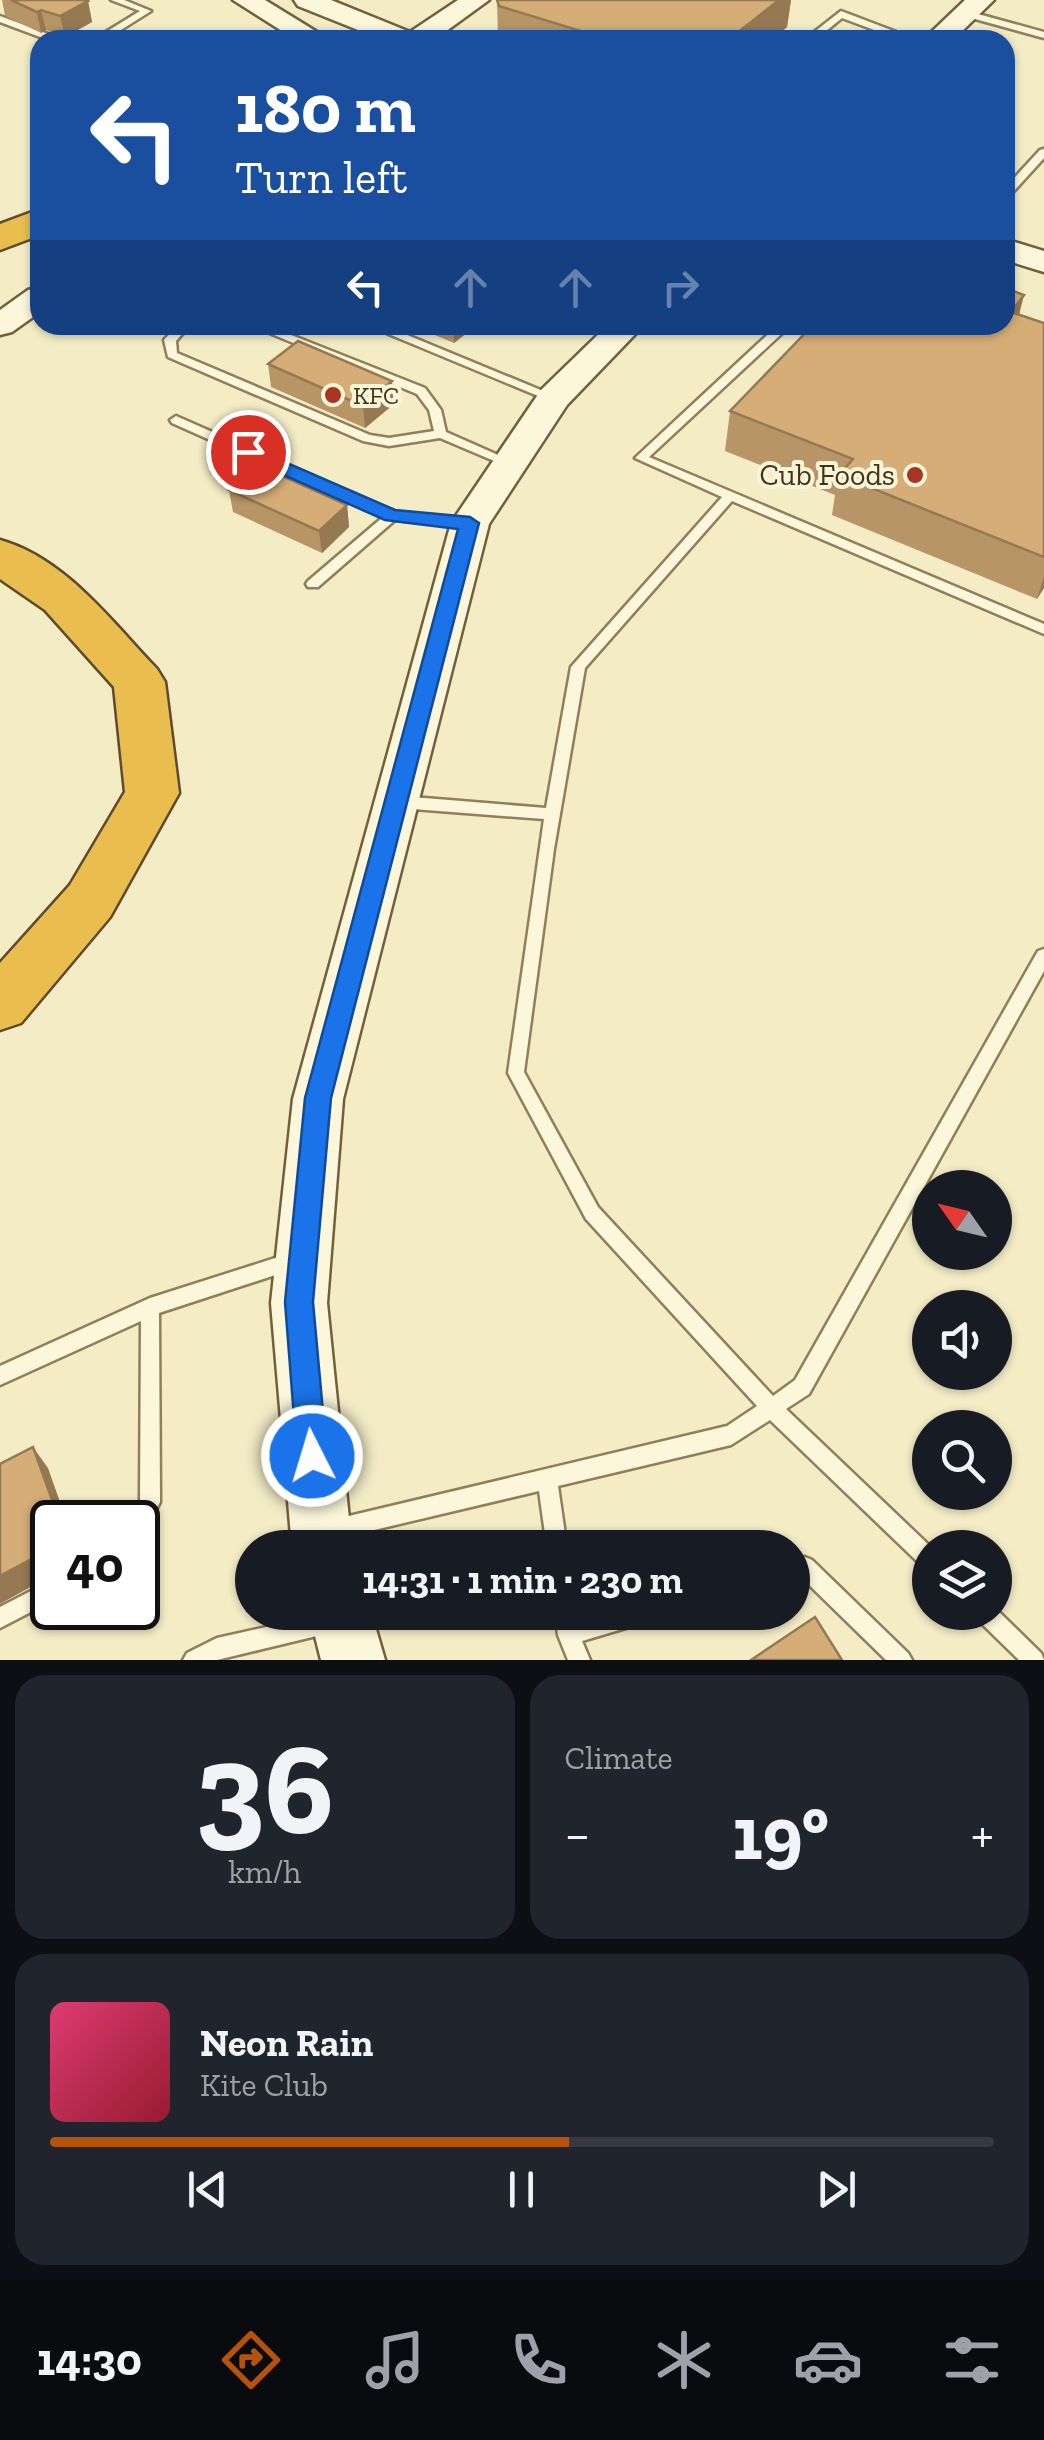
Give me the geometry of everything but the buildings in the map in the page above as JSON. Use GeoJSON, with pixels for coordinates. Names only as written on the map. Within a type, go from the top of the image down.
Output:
{"type":"FeatureCollection","features":[{"type":"Feature","properties":{"kind":"highway"},"geometry":{"type":"LineString","coordinates":[[0,238],[30,226]]}},
{"type":"Feature","properties":{"kind":"highway"},"geometry":{"type":"LineString","coordinates":[[0,556],[62,598],[140,682],[152,793],[90,901],[0,1004]]}},
{"type":"Feature","properties":{"kind":"street"},"geometry":{"type":"LineString","coordinates":[[246,0],[298,30]]}},
{"type":"Feature","properties":{"kind":"street"},"geometry":{"type":"LineString","coordinates":[[306,0],[379,30]]}},
{"type":"Feature","properties":{"kind":"street"},"geometry":{"type":"LineString","coordinates":[[348,30],[395,0]]}},
{"type":"Feature","properties":{"kind":"street"},"geometry":{"type":"LineString","coordinates":[[431,30],[476,0]]}},
{"type":"Feature","properties":{"kind":"street"},"geometry":{"type":"LineString","coordinates":[[948,30],[974,7]]}},
{"type":"Feature","properties":{"kind":"street"},"geometry":{"type":"LineString","coordinates":[[0,249],[30,229]]}},
{"type":"Feature","properties":{"kind":"street"},"geometry":{"type":"LineString","coordinates":[[1015,252],[1044,262]]}},
{"type":"Feature","properties":{"kind":"street"},"geometry":{"type":"LineString","coordinates":[[0,324],[30,304]]}},
{"type":"Feature","properties":{"kind":"street"},"geometry":{"type":"LineString","coordinates":[[319,1530],[299,1302],[318,1098],[470,523],[554,398],[617,335]]}},
{"type":"Feature","properties":{"kind":"lane"},"geometry":{"type":"LineString","coordinates":[[115,0],[147,11],[115,30]]}},
{"type":"Feature","properties":{"kind":"lane"},"geometry":{"type":"LineString","coordinates":[[974,7],[1044,35]]}},
{"type":"Feature","properties":{"kind":"lane"},"geometry":{"type":"LineString","coordinates":[[821,30],[841,14],[882,30]]}},
{"type":"Feature","properties":{"kind":"lane"},"geometry":{"type":"LineString","coordinates":[[0,20],[30,31]]}},
{"type":"Feature","properties":{"kind":"lane"},"geometry":{"type":"LineString","coordinates":[[1015,183],[1044,152]]}},
{"type":"Feature","properties":{"kind":"lane"},"geometry":{"type":"LineString","coordinates":[[175,335],[170,340],[172,355],[368,438],[389,442],[440,434],[510,463]]}},
{"type":"Feature","properties":{"kind":"lane"},"geometry":{"type":"LineString","coordinates":[[281,335],[421,391],[436,410],[440,434]]}},
{"type":"Feature","properties":{"kind":"lane"},"geometry":{"type":"LineString","coordinates":[[399,335],[554,398]]}},
{"type":"Feature","properties":{"kind":"lane"},"geometry":{"type":"LineString","coordinates":[[773,335],[642,458],[1044,629]]}},
{"type":"Feature","properties":{"kind":"lane"},"geometry":{"type":"LineString","coordinates":[[176,420],[392,516],[470,523]]}},
{"type":"Feature","properties":{"kind":"lane"},"geometry":{"type":"LineString","coordinates":[[730,496],[578,668],[552,814],[516,1073],[592,1213],[771,1408],[912,1543]]}},
{"type":"Feature","properties":{"kind":"lane"},"geometry":{"type":"LineString","coordinates":[[313,584],[392,516]]}},
{"type":"Feature","properties":{"kind":"lane"},"geometry":{"type":"LineString","coordinates":[[396,802],[552,814]]}},
{"type":"Feature","properties":{"kind":"lane"},"geometry":{"type":"LineString","coordinates":[[357,1530],[731,1435],[802,1387],[1044,956]]}},
{"type":"Feature","properties":{"kind":"lane"},"geometry":{"type":"LineString","coordinates":[[0,1376],[150,1307],[303,1259]]}},
{"type":"Feature","properties":{"kind":"lane"},"geometry":{"type":"LineString","coordinates":[[150,1307],[150,1500]]}},
{"type":"Feature","properties":{"kind":"lane"},"geometry":{"type":"LineString","coordinates":[[547,1479],[554,1530]]}},
{"type":"Feature","properties":{"kind":"lane"},"geometry":{"type":"LineString","coordinates":[[810,1571],[902,1660]]}},
{"type":"Feature","properties":{"kind":"lane"},"geometry":{"type":"LineString","coordinates":[[0,1618],[30,1602]]}},
{"type":"Feature","properties":{"kind":"lane"},"geometry":{"type":"LineString","coordinates":[[569,1630],[579,1660]]}},
{"type":"Feature","properties":{"kind":"lane"},"geometry":{"type":"LineString","coordinates":[[1003,1630],[1034,1660]]}},
{"type":"Feature","properties":{"kind":"lane"},"geometry":{"type":"LineString","coordinates":[[194,1660],[217,1649],[345,1631]]}},
{"type":"Feature","properties":{"kind":"place","name":"KFC"},"geometry":{"type":"Point","coordinates":[333,395]}},
{"type":"Feature","properties":{"kind":"place","name":"Cub Foods"},"geometry":{"type":"Point","coordinates":[915,475]}},
{"type":"Feature","properties":{"kind":"route"},"geometry":{"type":"LineString","coordinates":[[248,452],[392,516],[470,523],[318,1098],[299,1302],[312,1456]]}}]}
